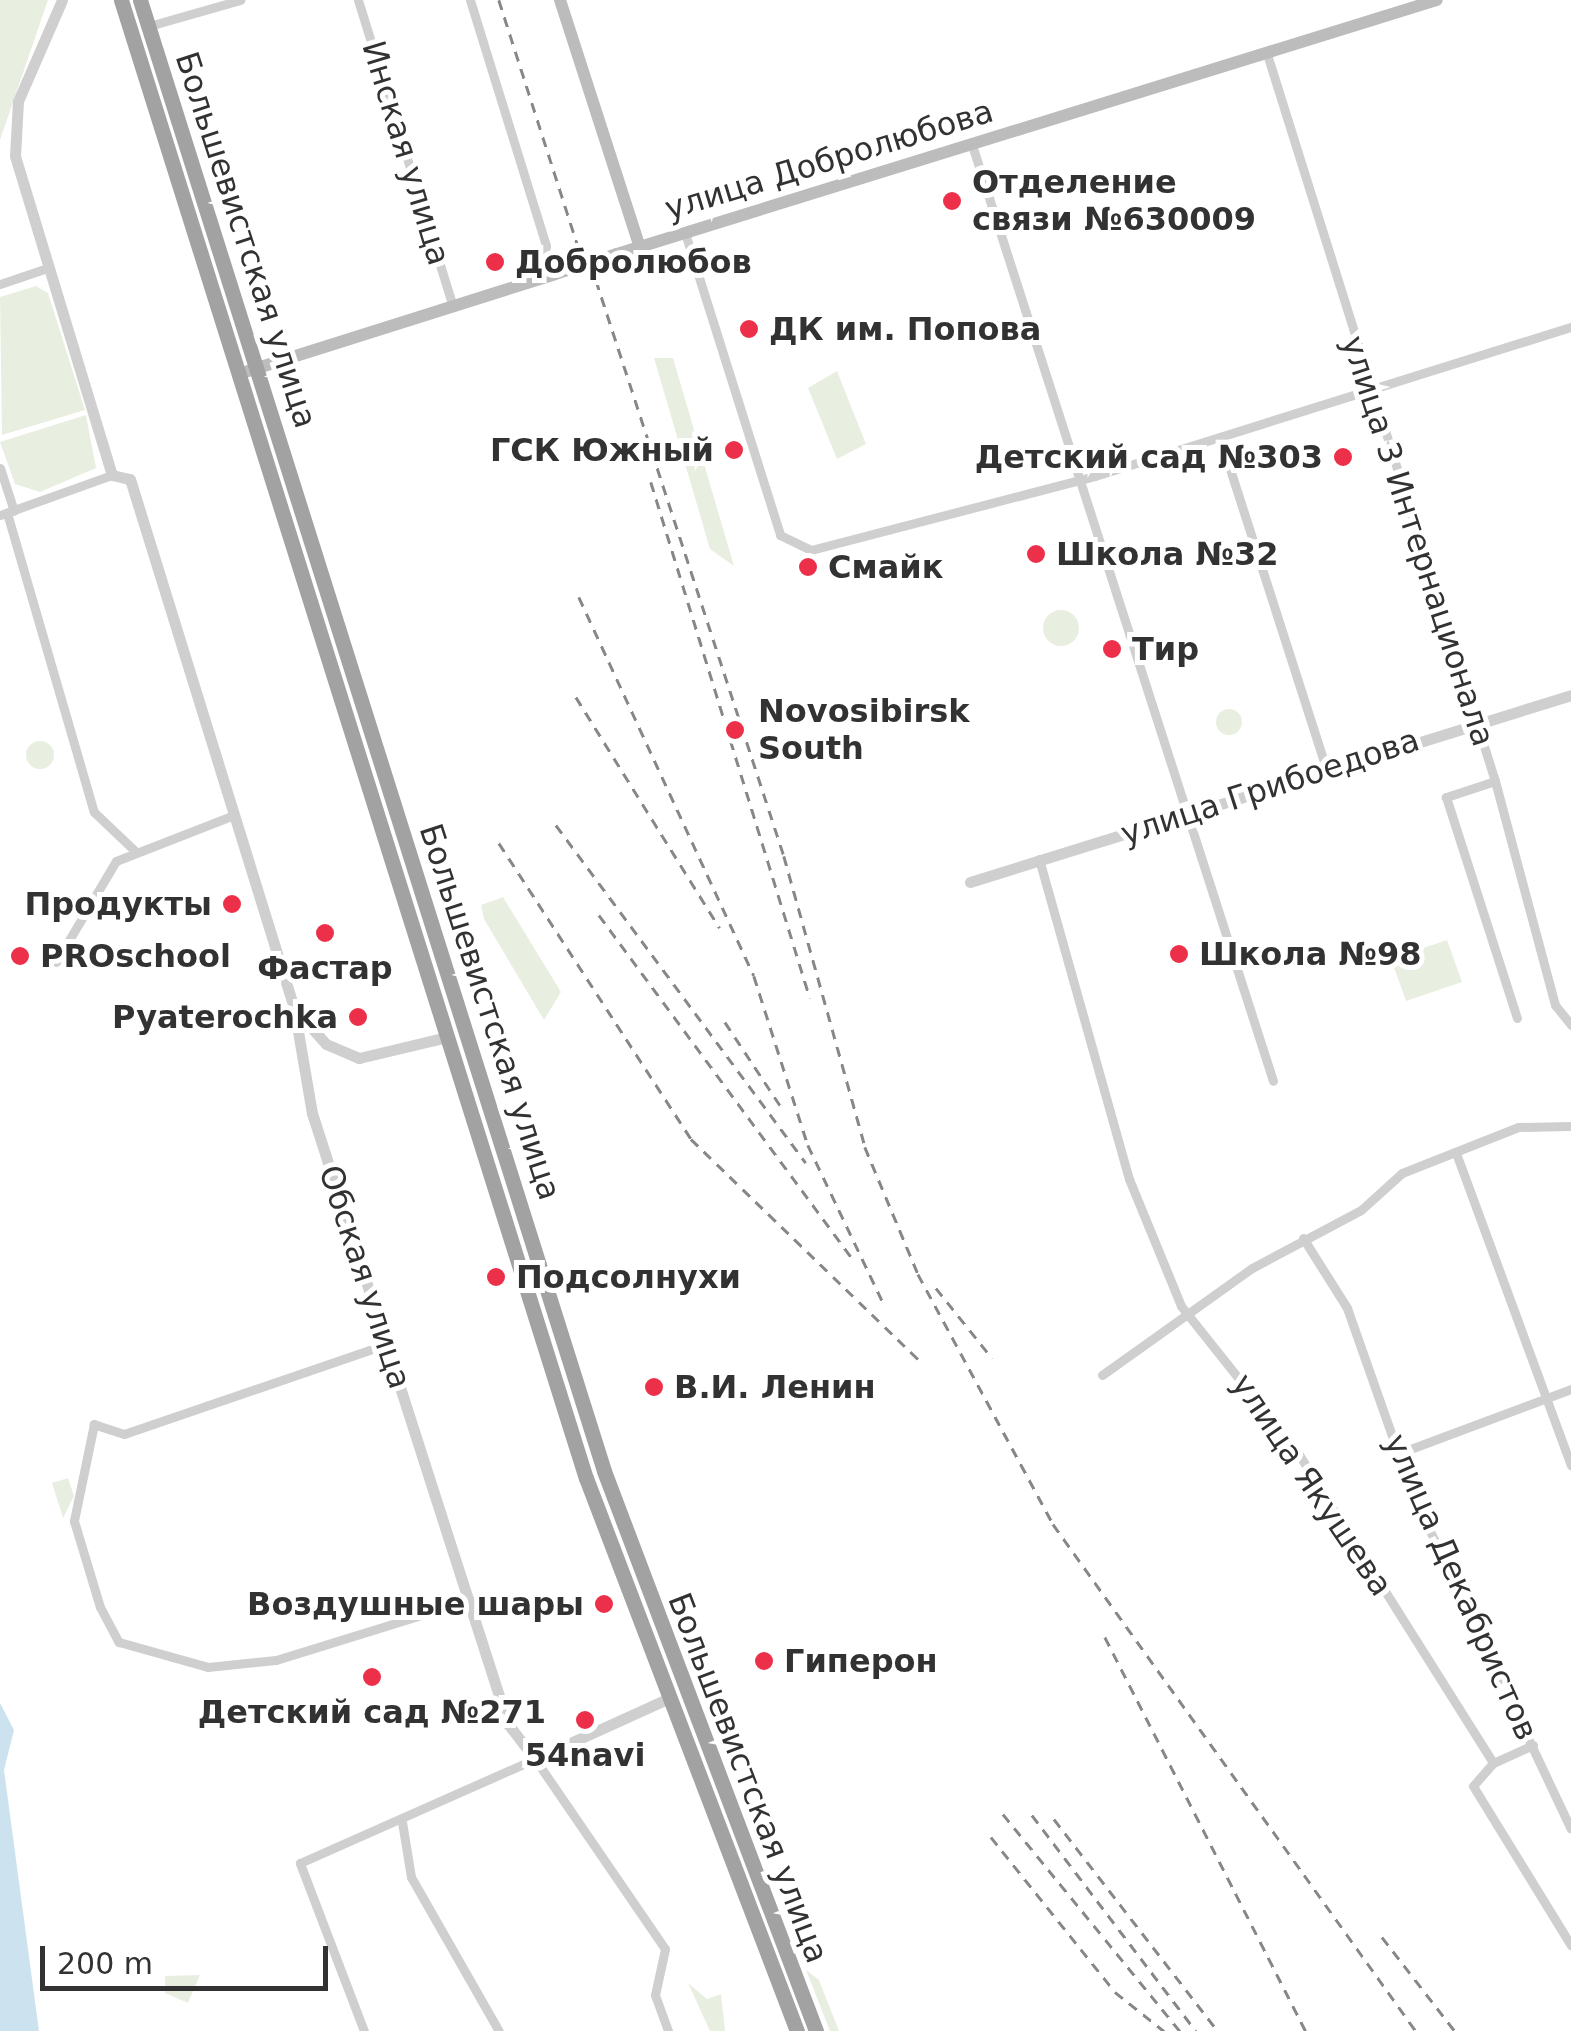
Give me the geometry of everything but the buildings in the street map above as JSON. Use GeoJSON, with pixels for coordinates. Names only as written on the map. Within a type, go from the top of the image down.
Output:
{"type":"FeatureCollection","features":[{"type":"Feature","properties":{"kind":"highway","name":"Большевистская улица"},"geometry":{"type":"LineString","coordinates":[[121,0],[586,1478],[796,2031]]}},
{"type":"Feature","properties":{"kind":"highway","name":"Большевистская улица"},"geometry":{"type":"LineString","coordinates":[[140,0],[604,1471],[816,2031]]}},
{"type":"Feature","properties":{"kind":"main road"},"geometry":{"type":"LineString","coordinates":[[560,0],[640,247]]}},
{"type":"Feature","properties":{"kind":"main road","name":"улица Добролюбова"},"geometry":{"type":"LineString","coordinates":[[238,374],[1437,0]]}},
{"type":"Feature","properties":{"kind":"street"},"geometry":{"type":"LineString","coordinates":[[7,513],[112,476],[48,268],[12,134],[29,72],[66,0]]}},
{"type":"Feature","properties":{"kind":"street"},"geometry":{"type":"LineString","coordinates":[[149,26],[240,0]]}},
{"type":"Feature","properties":{"kind":"street","name":"Инская улица"},"geometry":{"type":"LineString","coordinates":[[358,0],[452,306]]}},
{"type":"Feature","properties":{"kind":"street"},"geometry":{"type":"LineString","coordinates":[[470,0],[546,246],[548,276]]}},
{"type":"Feature","properties":{"kind":"street","name":"улица 3 Интернационала"},"geometry":{"type":"LineString","coordinates":[[1266,54],[1367,386],[1495,780],[1555,1005],[1571,1025]]}},
{"type":"Feature","properties":{"kind":"street"},"geometry":{"type":"LineString","coordinates":[[972,145],[1082,473],[1273,1081]]}},
{"type":"Feature","properties":{"kind":"street"},"geometry":{"type":"LineString","coordinates":[[685,233],[780,535],[810,550],[1220,438],[1367,386],[1571,327]]}},
{"type":"Feature","properties":{"kind":"street"},"geometry":{"type":"LineString","coordinates":[[0,284],[48,268]]}},
{"type":"Feature","properties":{"kind":"street"},"geometry":{"type":"LineString","coordinates":[[1220,438],[1328,771]]}},
{"type":"Feature","properties":{"kind":"street"},"geometry":{"type":"LineString","coordinates":[[0,468],[7,513],[94,812],[136,852]]}},
{"type":"Feature","properties":{"kind":"street","name":"Обская улица"},"geometry":{"type":"LineString","coordinates":[[112,476],[130,480],[294,1008],[312,1112],[508,1724],[665,1949],[655,1994],[668,2031]]}},
{"type":"Feature","properties":{"kind":"street","name":"улица Грибоедова"},"geometry":{"type":"LineString","coordinates":[[970,882],[1571,694]]}},
{"type":"Feature","properties":{"kind":"street"},"geometry":{"type":"LineString","coordinates":[[1495,780],[1446,797],[1517,1018]]}},
{"type":"Feature","properties":{"kind":"street"},"geometry":{"type":"LineString","coordinates":[[56,962],[106,872],[136,852],[234,815]]}},
{"type":"Feature","properties":{"kind":"street","name":"улица Якушева"},"geometry":{"type":"LineString","coordinates":[[1038,859],[1128,1179],[1190,1318],[1298,1452],[1493,1763]]}},
{"type":"Feature","properties":{"kind":"street"},"geometry":{"type":"LineString","coordinates":[[294,1008],[326,1044],[358,1058],[448,1037]]}},
{"type":"Feature","properties":{"kind":"street"},"geometry":{"type":"LineString","coordinates":[[1102,1375],[1303,1238],[1361,1210],[1402,1173],[1518,1127],[1571,1126]]}},
{"type":"Feature","properties":{"kind":"street"},"geometry":{"type":"LineString","coordinates":[[1456,1153],[1571,1466]]}},
{"type":"Feature","properties":{"kind":"street","name":"улица Декабристов"},"geometry":{"type":"LineString","coordinates":[[1303,1238],[1347,1308],[1397,1454],[1571,1829]]}},
{"type":"Feature","properties":{"kind":"street"},"geometry":{"type":"LineString","coordinates":[[387,1344],[124,1434],[94,1424],[75,1513],[86,1564],[119,1642],[208,1667],[276,1660],[470,1600]]}},
{"type":"Feature","properties":{"kind":"street"},"geometry":{"type":"LineString","coordinates":[[1397,1454],[1571,1389]]}},
{"type":"Feature","properties":{"kind":"street"},"geometry":{"type":"LineString","coordinates":[[364,2031],[300,1863],[402,1822],[667,1699]]}},
{"type":"Feature","properties":{"kind":"street"},"geometry":{"type":"LineString","coordinates":[[1533,1745],[1493,1763],[1473,1786],[1571,1945]]}},
{"type":"Feature","properties":{"kind":"street"},"geometry":{"type":"LineString","coordinates":[[402,1822],[411,1878],[499,2031]]}},
{"type":"Feature","properties":{"kind":"green space"},"geometry":{"type":"Polygon","coordinates":[[[0,0],[48,0],[0,140],[0,0]]]}},
{"type":"Feature","properties":{"kind":"green space"},"geometry":{"type":"Polygon","coordinates":[[[36,286],[48,293],[85,410],[2,435],[0,297],[36,286]]]}},
{"type":"Feature","properties":{"kind":"green space"},"geometry":{"type":"Polygon","coordinates":[[[654,358],[673,358],[734,566],[710,549],[654,358]]]}},
{"type":"Feature","properties":{"kind":"green space"},"geometry":{"type":"Polygon","coordinates":[[[837,371],[866,444],[837,459],[808,388],[837,371]]]}},
{"type":"Feature","properties":{"kind":"green space"},"geometry":{"type":"Polygon","coordinates":[[[86,415],[96,468],[40,492],[15,484],[0,442],[86,415]]]}},
{"type":"Feature","properties":{"kind":"green space"},"geometry":{"type":"Polygon","coordinates":[[[1061,610],[1074,615],[1079,628],[1074,641],[1061,646],[1048,641],[1043,628],[1048,615],[1061,610]]]}},
{"type":"Feature","properties":{"kind":"green space"},"geometry":{"type":"Polygon","coordinates":[[[1229,709],[1238,713],[1242,722],[1238,731],[1229,735],[1220,731],[1216,722],[1220,713],[1229,709]]]}},
{"type":"Feature","properties":{"kind":"green space"},"geometry":{"type":"Polygon","coordinates":[[[40,741],[50,745],[54,755],[50,765],[40,769],[30,765],[26,755],[30,745],[40,741]]]}},
{"type":"Feature","properties":{"kind":"green space"},"geometry":{"type":"Polygon","coordinates":[[[503,897],[561,992],[544,1020],[484,919],[481,905],[503,897]]]}},
{"type":"Feature","properties":{"kind":"green space"},"geometry":{"type":"Polygon","coordinates":[[[1447,940],[1462,982],[1406,1001],[1391,959],[1447,940]]]}},
{"type":"Feature","properties":{"kind":"green space"},"geometry":{"type":"Polygon","coordinates":[[[68,1478],[74,1496],[63,1518],[52,1483],[68,1478]]]}},
{"type":"Feature","properties":{"kind":"green space"},"geometry":{"type":"Polygon","coordinates":[[[806,1970],[819,1980],[839,2031],[830,2031],[806,1970]]]}},
{"type":"Feature","properties":{"kind":"green space"},"geometry":{"type":"Polygon","coordinates":[[[200,1975],[188,2003],[165,1993],[165,1976],[200,1975]]]}},
{"type":"Feature","properties":{"kind":"green space"},"geometry":{"type":"Polygon","coordinates":[[[688,1983],[707,1999],[721,1994],[725,2031],[710,2031],[688,1983]]]}},
{"type":"Feature","properties":{"kind":"water"},"geometry":{"type":"Polygon","coordinates":[[[0,1703],[14,1730],[4,1770],[39,2031],[0,2031],[0,1703]]]}},
{"type":"Feature","properties":{"kind":"railway"},"geometry":{"type":"LineString","coordinates":[[499,0],[580,252]]}},
{"type":"Feature","properties":{"kind":"railway"},"geometry":{"type":"LineString","coordinates":[[596,280],[784,856],[865,1147],[918,1274],[1053,1524],[1416,2031]]}},
{"type":"Feature","properties":{"kind":"railway"},"geometry":{"type":"LineString","coordinates":[[651,482],[810,998]]}},
{"type":"Feature","properties":{"kind":"railway"},"geometry":{"type":"LineString","coordinates":[[579,597],[754,976],[808,1145],[882,1300]]}},
{"type":"Feature","properties":{"kind":"railway"},"geometry":{"type":"LineString","coordinates":[[576,697],[720,928]]}},
{"type":"Feature","properties":{"kind":"railway"},"geometry":{"type":"LineString","coordinates":[[556,825],[806,1163]]}},
{"type":"Feature","properties":{"kind":"railway"},"geometry":{"type":"LineString","coordinates":[[499,843],[691,1139],[922,1363]]}},
{"type":"Feature","properties":{"kind":"railway"},"geometry":{"type":"LineString","coordinates":[[599,915],[851,1257]]}},
{"type":"Feature","properties":{"kind":"railway"},"geometry":{"type":"LineString","coordinates":[[725,1022],[780,1105]]}},
{"type":"Feature","properties":{"kind":"railway"},"geometry":{"type":"LineString","coordinates":[[936,1288],[992,1358]]}},
{"type":"Feature","properties":{"kind":"railway"},"geometry":{"type":"LineString","coordinates":[[1105,1637],[1306,2031]]}},
{"type":"Feature","properties":{"kind":"railway"},"geometry":{"type":"LineString","coordinates":[[1003,1814],[1180,2031]]}},
{"type":"Feature","properties":{"kind":"railway"},"geometry":{"type":"LineString","coordinates":[[1032,1815],[1196,2031]]}},
{"type":"Feature","properties":{"kind":"railway"},"geometry":{"type":"LineString","coordinates":[[1054,1819],[1218,2031]]}},
{"type":"Feature","properties":{"kind":"railway"},"geometry":{"type":"LineString","coordinates":[[991,1837],[1115,1992],[1164,2031]]}},
{"type":"Feature","properties":{"kind":"railway"},"geometry":{"type":"LineString","coordinates":[[1382,1937],[1455,2031]]}},
{"type":"Feature","properties":{"kind":"place","name":"Отделение связи №630009"},"geometry":{"type":"Point","coordinates":[952,201]}},
{"type":"Feature","properties":{"kind":"place","name":"Добролюбов"},"geometry":{"type":"Point","coordinates":[495,262]}},
{"type":"Feature","properties":{"kind":"place","name":"ДК им. Попова"},"geometry":{"type":"Point","coordinates":[749,329]}},
{"type":"Feature","properties":{"kind":"place","name":"ГСК Южный"},"geometry":{"type":"Point","coordinates":[734,450]}},
{"type":"Feature","properties":{"kind":"place","name":"Детский сад №303"},"geometry":{"type":"Point","coordinates":[1343,457]}},
{"type":"Feature","properties":{"kind":"place","name":"Школа №32"},"geometry":{"type":"Point","coordinates":[1036,554]}},
{"type":"Feature","properties":{"kind":"place","name":"Смайк"},"geometry":{"type":"Point","coordinates":[808,567]}},
{"type":"Feature","properties":{"kind":"place","name":"Тир"},"geometry":{"type":"Point","coordinates":[1112,649]}},
{"type":"Feature","properties":{"kind":"place","name":"Novosibirsk South"},"geometry":{"type":"Point","coordinates":[735,730]}},
{"type":"Feature","properties":{"kind":"place","name":"Продукты"},"geometry":{"type":"Point","coordinates":[232,904]}},
{"type":"Feature","properties":{"kind":"place","name":"Фастар"},"geometry":{"type":"Point","coordinates":[325,933]}},
{"type":"Feature","properties":{"kind":"place","name":"Школа №98"},"geometry":{"type":"Point","coordinates":[1179,954]}},
{"type":"Feature","properties":{"kind":"place","name":"PROschool"},"geometry":{"type":"Point","coordinates":[20,956]}},
{"type":"Feature","properties":{"kind":"place","name":"Pyaterochka"},"geometry":{"type":"Point","coordinates":[358,1017]}},
{"type":"Feature","properties":{"kind":"place","name":"Подсолнухи"},"geometry":{"type":"Point","coordinates":[496,1277]}},
{"type":"Feature","properties":{"kind":"place","name":"В.И. Ленин"},"geometry":{"type":"Point","coordinates":[654,1387]}},
{"type":"Feature","properties":{"kind":"place","name":"Воздушные шары"},"geometry":{"type":"Point","coordinates":[604,1604]}},
{"type":"Feature","properties":{"kind":"place","name":"Гиперон"},"geometry":{"type":"Point","coordinates":[764,1661]}},
{"type":"Feature","properties":{"kind":"place","name":"Детский сад №271"},"geometry":{"type":"Point","coordinates":[372,1677]}},
{"type":"Feature","properties":{"kind":"place","name":"54navi"},"geometry":{"type":"Point","coordinates":[585,1720]}}]}
